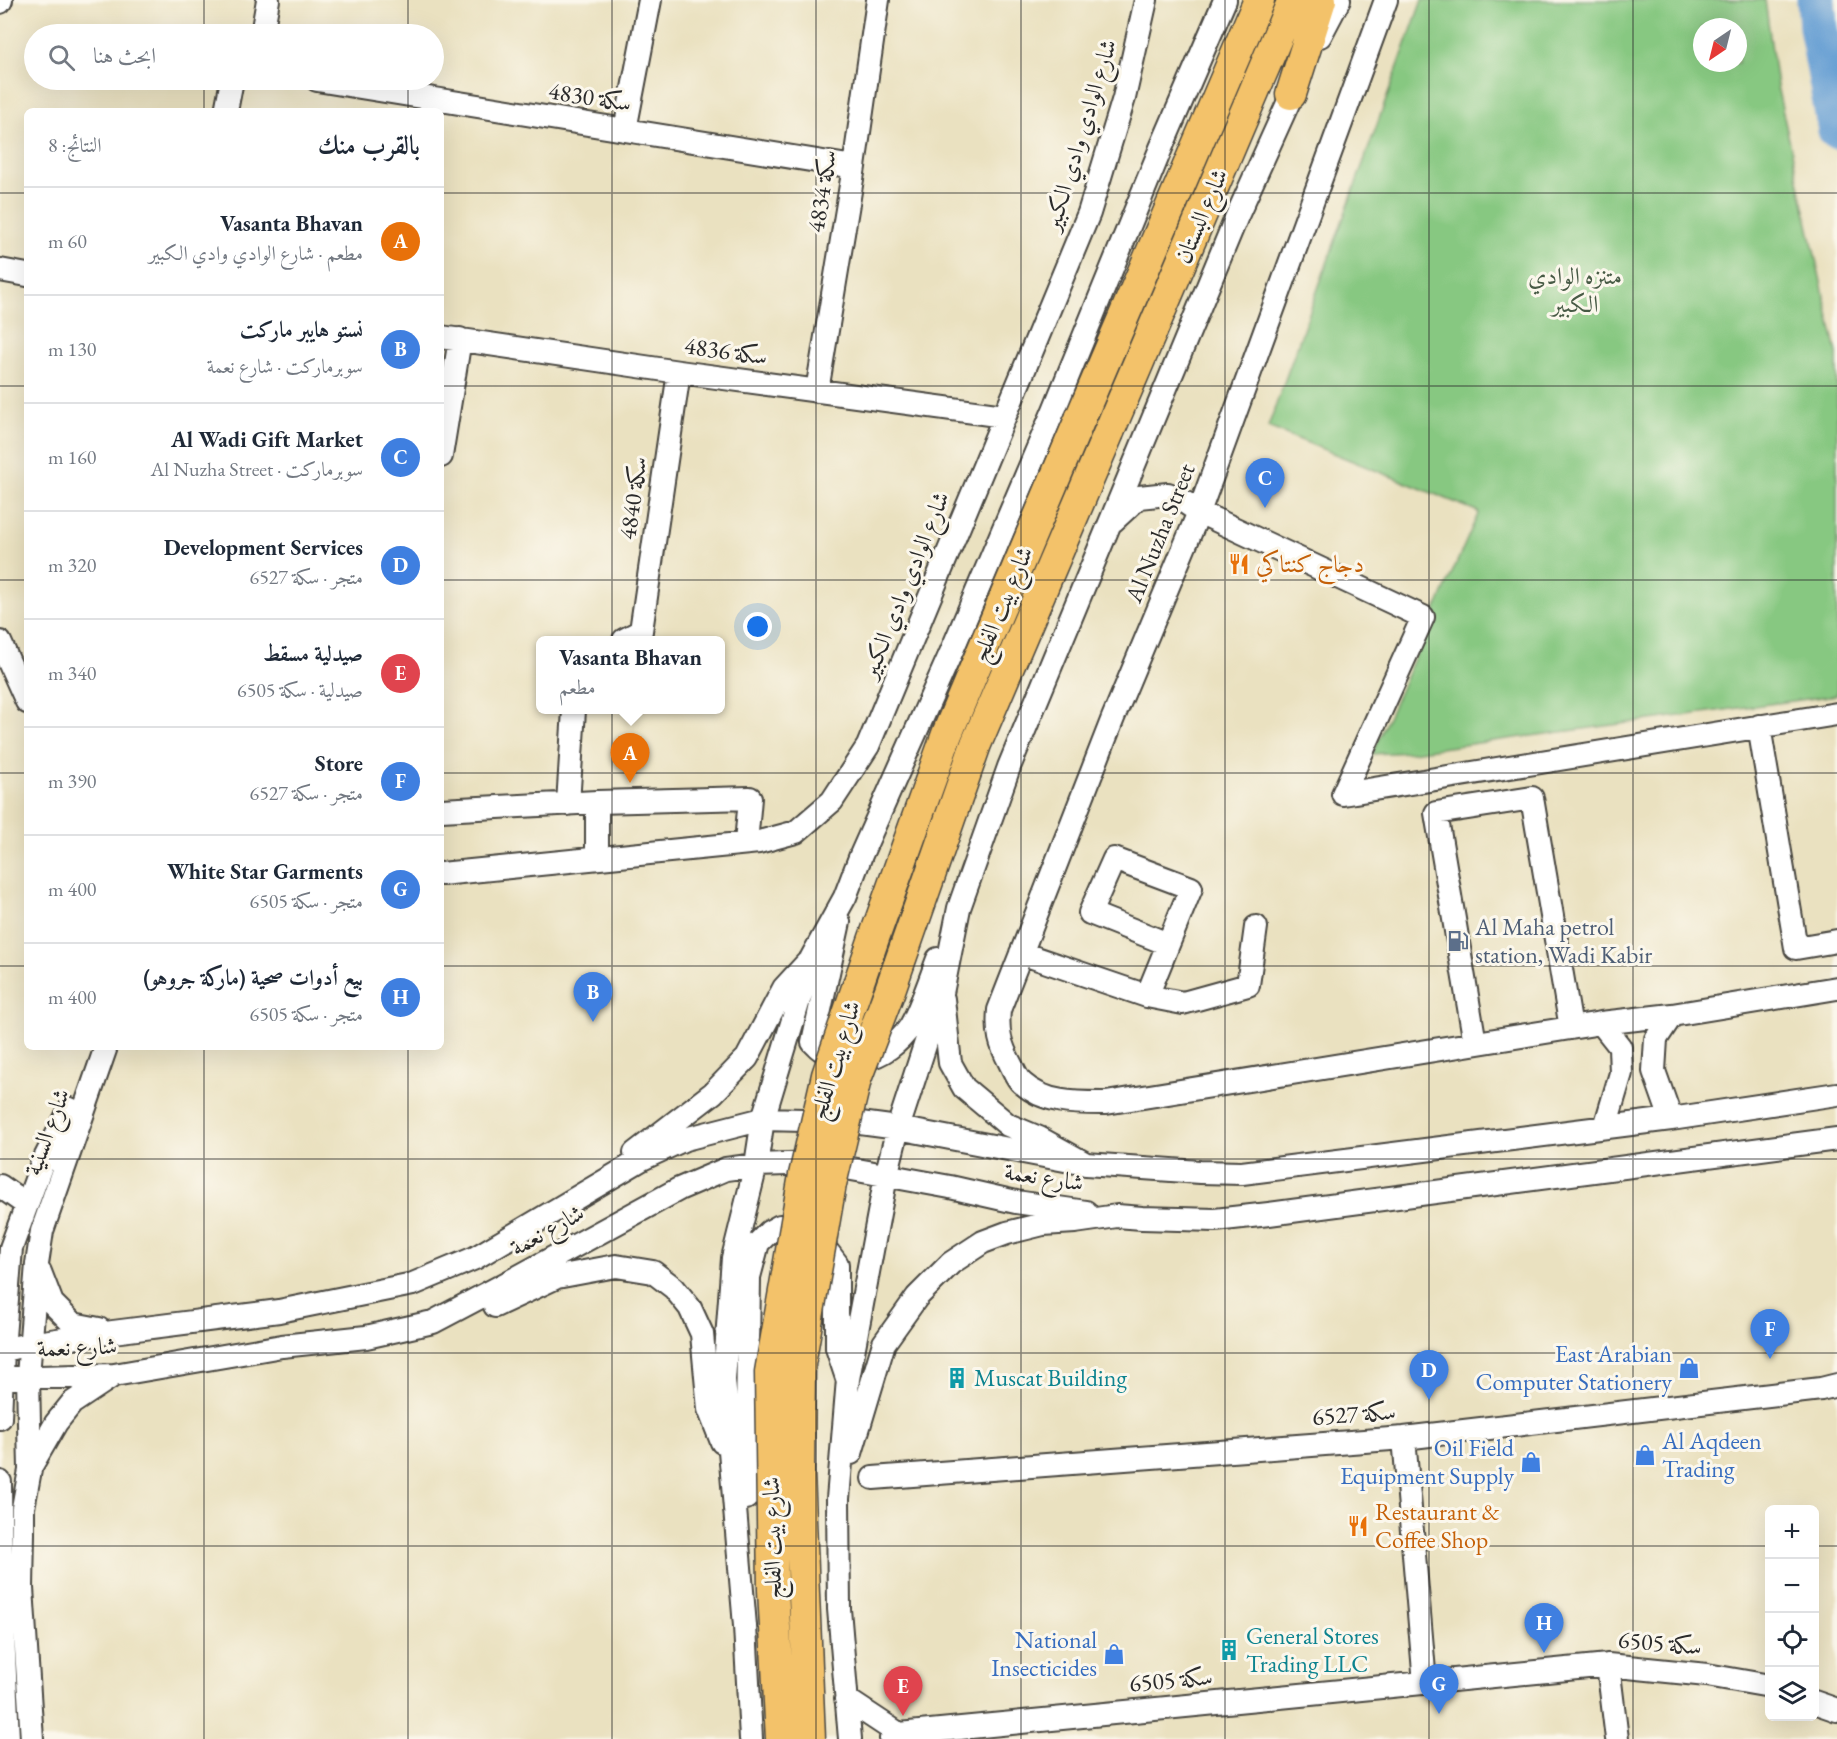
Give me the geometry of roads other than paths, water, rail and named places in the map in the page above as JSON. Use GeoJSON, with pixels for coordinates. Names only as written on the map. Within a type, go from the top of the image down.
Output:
{"type":"FeatureCollection","features":[{"type":"Feature","properties":{"kind":"main road","name":"شارع البستان"},"geometry":{"type":"LineString","coordinates":[[1080,419],[1259,0]]}},
{"type":"Feature","properties":{"kind":"main road","name":"شارع البستان"},"geometry":{"type":"LineString","coordinates":[[1109,432],[1293,0]]}},
{"type":"Feature","properties":{"kind":"main road"},"geometry":{"type":"LineString","coordinates":[[1291,94],[1321,0]]}},
{"type":"Feature","properties":{"kind":"main road","name":"شارع بيت الفلج"},"geometry":{"type":"LineString","coordinates":[[781,1739],[772,1590],[770,1372],[804,1175],[831,1065],[947,734],[1080,419]]}},
{"type":"Feature","properties":{"kind":"main road","name":"شارع بيت الفلج"},"geometry":{"type":"LineString","coordinates":[[810,1739],[799,1472],[800,1364],[831,1184],[856,1079],[890,990],[976,744],[1109,432]]}},
{"type":"Feature","properties":{"kind":"street"},"geometry":{"type":"LineString","coordinates":[[264,24],[268,0]]}},
{"type":"Feature","properties":{"kind":"street"},"geometry":{"type":"LineString","coordinates":[[626,130],[650,0]]}},
{"type":"Feature","properties":{"kind":"street","name":"سكة 4834"},"geometry":{"type":"LineString","coordinates":[[817,391],[854,167],[878,0]]}},
{"type":"Feature","properties":{"kind":"street","name":"شارع الوادي وادي الكبير"},"geometry":{"type":"LineString","coordinates":[[444,874],[759,842],[796,832],[832,801],[868,746],[1089,213],[1124,98],[1146,0]]}},
{"type":"Feature","properties":{"kind":"street"},"geometry":{"type":"LineString","coordinates":[[751,1739],[739,1549],[724,1380],[733,1258],[756,1165],[763,1119],[812,957],[845,897],[861,855],[955,644],[1225,0]]}},
{"type":"Feature","properties":{"kind":"street"},"geometry":{"type":"LineString","coordinates":[[845,897],[813,1042],[823,1053],[849,1062],[871,1059],[896,1044],[911,1026],[959,908],[1009,767],[1237,216],[1291,94],[1339,0]]}},
{"type":"Feature","properties":{"kind":"street","name":"Al Nuzha Street"},"geometry":{"type":"LineString","coordinates":[[1386,0],[1199,512],[1113,718],[1021,953],[999,1010],[997,1028],[1003,1051],[1020,1082],[1035,1093],[1067,1103],[1106,1103],[1475,1043]]}},
{"type":"Feature","properties":{"kind":"street"},"geometry":{"type":"LineString","coordinates":[[226,108],[229,90]]}},
{"type":"Feature","properties":{"kind":"street","name":"سكة 4830"},"geometry":{"type":"LineString","coordinates":[[379,90],[854,167]]}},
{"type":"Feature","properties":{"kind":"street"},"geometry":{"type":"LineString","coordinates":[[0,270],[24,274]]}},
{"type":"Feature","properties":{"kind":"street"},"geometry":{"type":"LineString","coordinates":[[444,421],[451,338]]}},
{"type":"Feature","properties":{"kind":"street","name":"سكة 4836"},"geometry":{"type":"LineString","coordinates":[[451,338],[679,372],[1004,416]]}},
{"type":"Feature","properties":{"kind":"street","name":"سكة 4840"},"geometry":{"type":"LineString","coordinates":[[632,636],[679,372]]}},
{"type":"Feature","properties":{"kind":"street"},"geometry":{"type":"LineString","coordinates":[[1108,526],[1139,497],[1167,494],[1180,499],[1199,512],[1423,617],[1343,794],[1837,714]]}},
{"type":"Feature","properties":{"kind":"street"},"geometry":{"type":"LineString","coordinates":[[1,651],[24,696]]}},
{"type":"Feature","properties":{"kind":"street"},"geometry":{"type":"LineString","coordinates":[[568,804],[574,714]]}},
{"type":"Feature","properties":{"kind":"street"},"geometry":{"type":"LineString","coordinates":[[1759,726],[1796,948],[1837,941]]}},
{"type":"Feature","properties":{"kind":"street"},"geometry":{"type":"LineString","coordinates":[[444,810],[597,802],[750,798],[746,843]]}},
{"type":"Feature","properties":{"kind":"street"},"geometry":{"type":"LineString","coordinates":[[1571,1028],[1532,798],[1436,813],[1475,1043],[1571,1028],[1601,1023],[1672,1015],[1837,988]]}},
{"type":"Feature","properties":{"kind":"street"},"geometry":{"type":"LineString","coordinates":[[597,802],[597,858]]}},
{"type":"Feature","properties":{"kind":"street"},"geometry":{"type":"LineString","coordinates":[[1147,996],[1191,888],[1114,859],[1090,913],[1168,944]]}},
{"type":"Feature","properties":{"kind":"street"},"geometry":{"type":"LineString","coordinates":[[850,1739],[839,1609],[838,1498],[848,1379],[886,1176],[898,1128],[942,993],[959,908]]}},
{"type":"Feature","properties":{"kind":"street"},"geometry":{"type":"LineString","coordinates":[[1021,953],[1147,996],[1183,1003],[1248,985],[1256,927]]}},
{"type":"Feature","properties":{"kind":"street"},"geometry":{"type":"LineString","coordinates":[[597,1184],[659,1133],[713,1093],[747,1058],[784,988],[812,957]]}},
{"type":"Feature","properties":{"kind":"street"},"geometry":{"type":"LineString","coordinates":[[942,993],[950,1064],[964,1089],[989,1112],[1008,1125],[1039,1138],[1086,1164]]}},
{"type":"Feature","properties":{"kind":"street"},"geometry":{"type":"LineString","coordinates":[[1671,1119],[1654,1071],[1656,1039],[1672,1015]]}},
{"type":"Feature","properties":{"kind":"street"},"geometry":{"type":"LineString","coordinates":[[1601,1023],[1620,1047],[1621,1073],[1605,1127]]}},
{"type":"Feature","properties":{"kind":"street","name":"شارع السنية"},"geometry":{"type":"LineString","coordinates":[[0,1418],[5,1256],[41,1166],[61,1129],[97,1050]]}},
{"type":"Feature","properties":{"kind":"street","name":"شارع السنية"},"geometry":{"type":"LineString","coordinates":[[32,1739],[22,1588],[23,1508],[30,1470],[29,1344],[37,1264],[45,1221],[105,1050]]}},
{"type":"Feature","properties":{"kind":"street","name":"شارع نعمة"},"geometry":{"type":"LineString","coordinates":[[1,1351],[29,1344],[279,1311],[413,1284],[475,1258],[642,1159],[685,1139],[763,1119],[845,1121],[898,1128],[1086,1164],[1189,1172],[1242,1173],[1671,1119],[1837,1094]]}},
{"type":"Feature","properties":{"kind":"street"},"geometry":{"type":"LineString","coordinates":[[838,1498],[884,1343],[917,1297],[951,1263],[991,1239],[1007,1233],[1043,1224],[1117,1216],[1215,1220],[1269,1214],[1837,1139]]}},
{"type":"Feature","properties":{"kind":"street","name":"شارع نعمة"},"geometry":{"type":"LineString","coordinates":[[2,1378],[114,1375],[282,1346],[366,1337],[433,1322],[679,1189],[726,1169],[756,1165],[819,1163],[950,1187],[1016,1202],[1117,1216]]}},
{"type":"Feature","properties":{"kind":"street"},"geometry":{"type":"LineString","coordinates":[[0,1186],[27,1205]]}},
{"type":"Feature","properties":{"kind":"street"},"geometry":{"type":"LineString","coordinates":[[739,1549],[747,1484],[749,1276],[758,1242],[780,1226],[796,1229],[818,1239],[837,1264],[837,1348],[848,1379]]}},
{"type":"Feature","properties":{"kind":"street"},"geometry":{"type":"LineString","coordinates":[[37,1264],[52,1303],[73,1324],[113,1332]]}},
{"type":"Feature","properties":{"kind":"street"},"geometry":{"type":"LineString","coordinates":[[433,1322],[494,1306],[557,1277],[616,1266],[653,1272],[674,1288],[690,1308],[702,1334],[709,1409],[731,1463]]}},
{"type":"Feature","properties":{"kind":"street"},"geometry":{"type":"LineString","coordinates":[[30,1470],[56,1422],[72,1403],[114,1375]]}},
{"type":"Feature","properties":{"kind":"street","name":"سكة 6527"},"geometry":{"type":"LineString","coordinates":[[873,1478],[1404,1438],[1821,1389],[1837,1385]]}},
{"type":"Feature","properties":{"kind":"street"},"geometry":{"type":"LineString","coordinates":[[1404,1438],[1425,1683]]}},
{"type":"Feature","properties":{"kind":"street"},"geometry":{"type":"LineString","coordinates":[[0,1482],[1,1591],[8,1739]]}},
{"type":"Feature","properties":{"kind":"street"},"geometry":{"type":"LineString","coordinates":[[1608,1665],[1617,1739]]}},
{"type":"Feature","properties":{"kind":"street","name":"سكة 6505"},"geometry":{"type":"LineString","coordinates":[[846,1699],[895,1736],[1049,1729],[1425,1683],[1608,1665],[1707,1675],[1765,1685]]}},
{"type":"Feature","properties":{"kind":"street"},"geometry":{"type":"LineString","coordinates":[[1819,1703],[1837,1710]]}},
{"type":"Feature","properties":{"kind":"waterway"},"geometry":{"type":"LineString","coordinates":[[1816,0],[1818,27],[1837,130]]}},
{"type":"Feature","properties":{"kind":"place","name":"Al Wadi Gift Market"},"geometry":{"type":"Point","coordinates":[1265,508]}},
{"type":"Feature","properties":{"kind":"place","name":"دجاج كنتاكي"},"geometry":{"type":"Point","coordinates":[1239,564]}},
{"type":"Feature","properties":{"kind":"place","name":"Vasanta Bhavan"},"geometry":{"type":"Point","coordinates":[630,783]}},
{"type":"Feature","properties":{"kind":"place","name":"Al Maha petrol station, Wadi Kabir"},"geometry":{"type":"Point","coordinates":[1458,941]}},
{"type":"Feature","properties":{"kind":"place","name":"نستو هايبر ماركت"},"geometry":{"type":"Point","coordinates":[593,1022]}},
{"type":"Feature","properties":{"kind":"place","name":"Store"},"geometry":{"type":"Point","coordinates":[1770,1359]}},
{"type":"Feature","properties":{"kind":"place","name":"East Arabian Computer Stationery"},"geometry":{"type":"Point","coordinates":[1689,1368]}},
{"type":"Feature","properties":{"kind":"place","name":"Muscat Building"},"geometry":{"type":"Point","coordinates":[957,1378]}},
{"type":"Feature","properties":{"kind":"place","name":"Development Services"},"geometry":{"type":"Point","coordinates":[1429,1400]}},
{"type":"Feature","properties":{"kind":"place","name":"Al Aqdeen Trading"},"geometry":{"type":"Point","coordinates":[1645,1455]}},
{"type":"Feature","properties":{"kind":"place","name":"Oil Field Equipment Supply"},"geometry":{"type":"Point","coordinates":[1531,1462]}},
{"type":"Feature","properties":{"kind":"place","name":"Restaurant & Coffee Shop"},"geometry":{"type":"Point","coordinates":[1358,1526]}},
{"type":"Feature","properties":{"kind":"place","name":"General Stores Trading LLC"},"geometry":{"type":"Point","coordinates":[1229,1650]}},
{"type":"Feature","properties":{"kind":"place","name":"بيع أدوات صحية (ماركة جروهو)"},"geometry":{"type":"Point","coordinates":[1544,1653]}},
{"type":"Feature","properties":{"kind":"place","name":"National Insecticides"},"geometry":{"type":"Point","coordinates":[1114,1654]}},
{"type":"Feature","properties":{"kind":"place","name":"White Star Garments"},"geometry":{"type":"Point","coordinates":[1439,1714]}},
{"type":"Feature","properties":{"kind":"place","name":"صيدلية مسقط"},"geometry":{"type":"Point","coordinates":[903,1716]}},
{"type":"Feature","properties":{"kind":"park label","name":"متنزه الوادي الكبير"},"geometry":{"type":"Point","coordinates":[1575,290]}}]}
